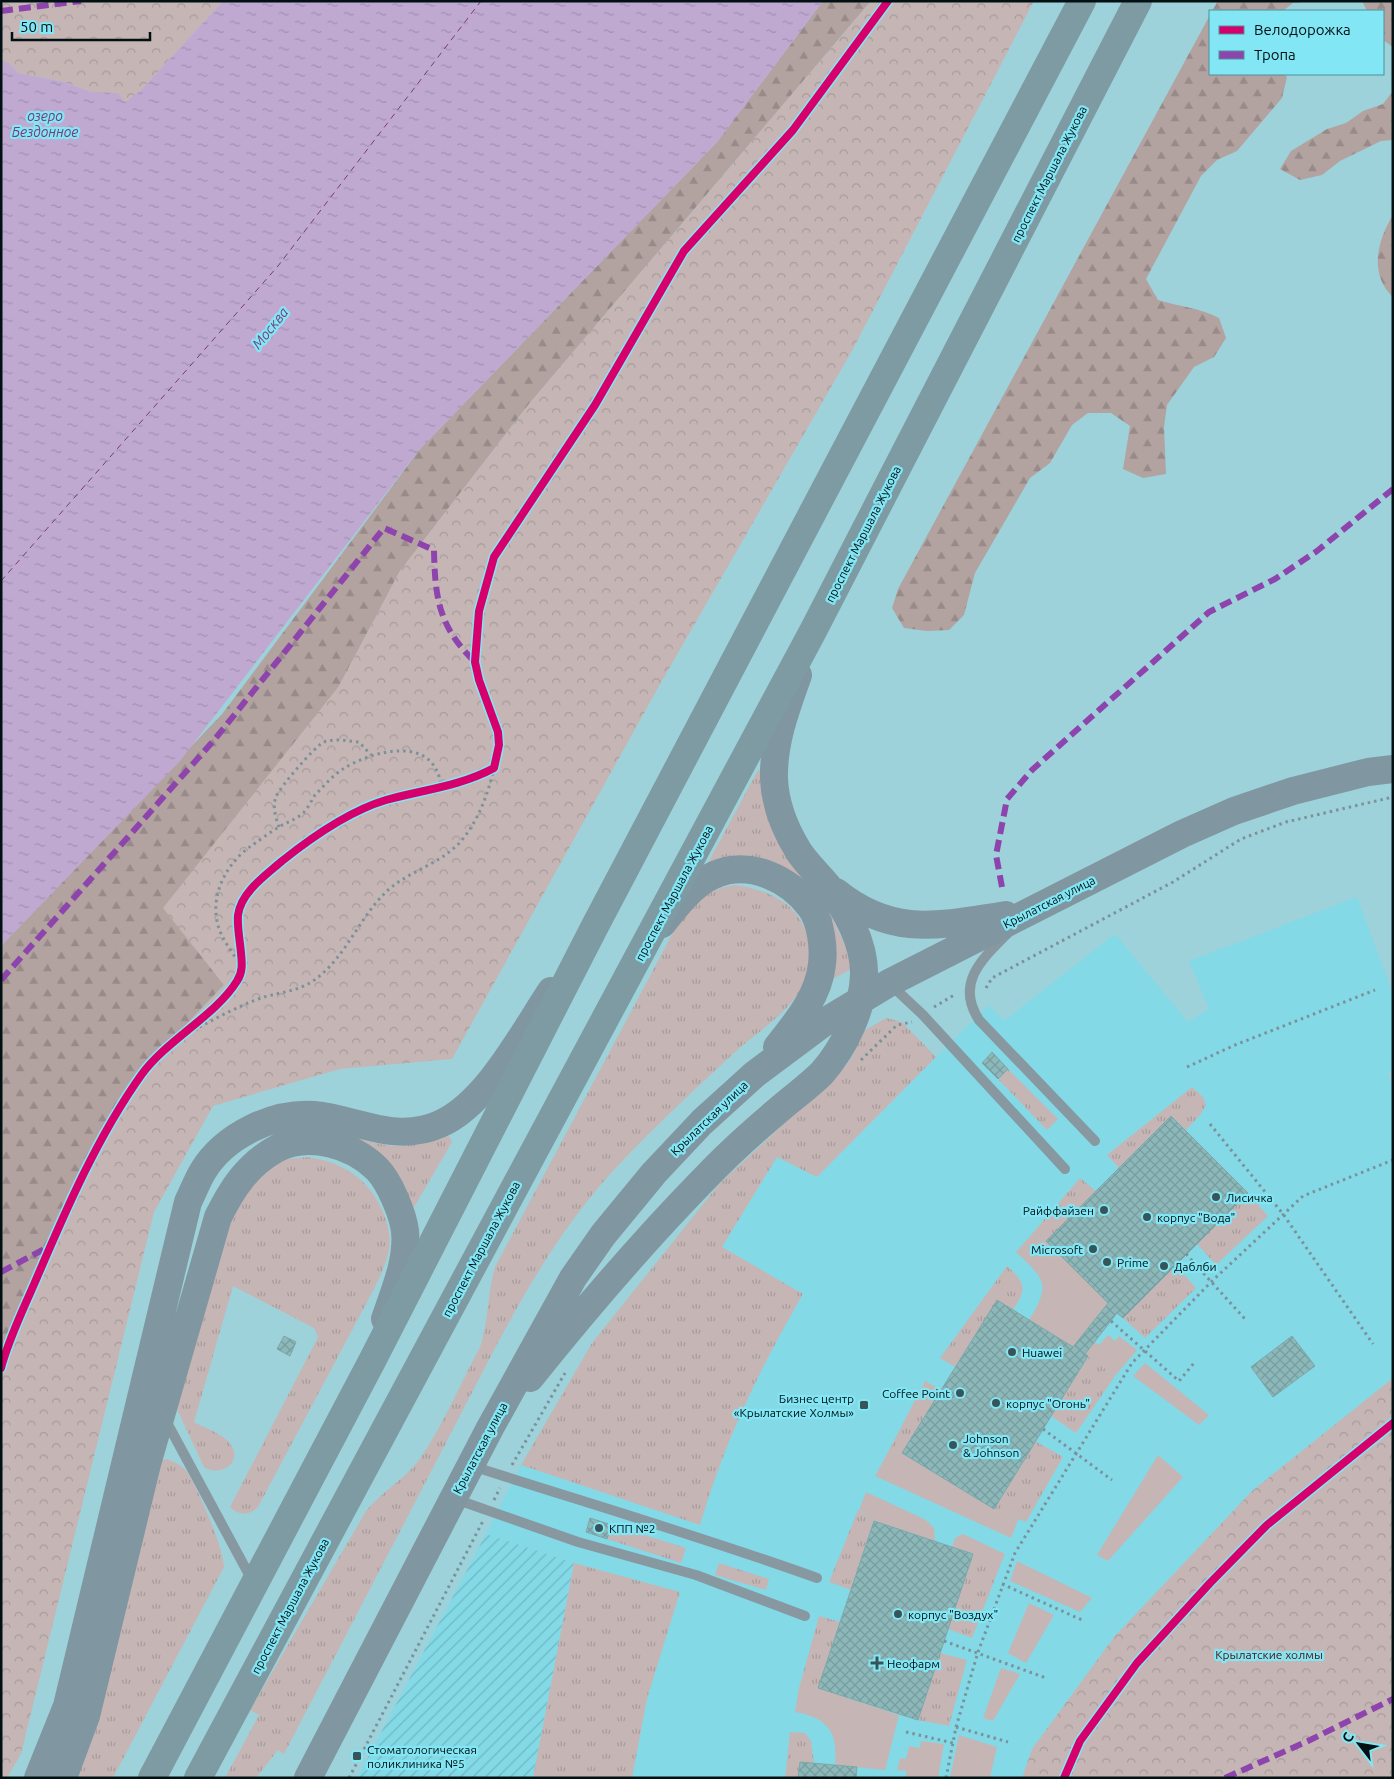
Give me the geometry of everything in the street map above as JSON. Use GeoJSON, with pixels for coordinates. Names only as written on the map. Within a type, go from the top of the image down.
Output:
{"type":"FeatureCollection","features":[{"type":"Feature","properties":{"kind":"main road"},"geometry":{"type":"LineString","coordinates":[[152,1778],[372,1361],[596,926],[1082,1]]}},
{"type":"Feature","properties":{"kind":"main road","name":"проспект Маршала Жукова"},"geometry":{"type":"LineString","coordinates":[[198,1778],[813,630],[1138,1]]}},
{"type":"Feature","properties":{"kind":"main road"},"geometry":{"type":"LineString","coordinates":[[490,1428],[559,1343],[709,1174],[821,1073],[848,1033],[862,998],[864,974],[861,954],[843,908],[800,853],[788,832],[774,781],[775,754],[780,729],[813,630]]}},
{"type":"Feature","properties":{"kind":"main road","name":"Крылатская улица"},"geometry":{"type":"LineString","coordinates":[[308,1778],[490,1428],[573,1278],[603,1235],[654,1173],[702,1122],[755,1074],[862,998],[889,983],[1182,834],[1234,811],[1293,791],[1368,772],[1393,769]]}},
{"type":"Feature","properties":{"kind":"main road"},"geometry":{"type":"LineString","coordinates":[[648,941],[675,907],[698,885],[714,875],[731,869],[750,868],[769,875],[798,894],[812,910],[822,946],[823,964],[819,980],[809,1002],[795,1024],[755,1074]]}},
{"type":"Feature","properties":{"kind":"main road"},"geometry":{"type":"LineString","coordinates":[[827,886],[864,912],[912,926],[935,926],[1030,911]]}},
{"type":"Feature","properties":{"kind":"main road"},"geometry":{"type":"LineString","coordinates":[[38,1778],[67,1706],[188,1202],[203,1170],[224,1148],[244,1133],[272,1120],[313,1115],[388,1132],[413,1130],[439,1124],[458,1113],[488,1085],[596,926]]}},
{"type":"Feature","properties":{"kind":"main road"},"geometry":{"type":"LineString","coordinates":[[63,1778],[86,1716],[162,1414],[218,1217],[232,1189],[252,1165],[277,1148],[305,1140],[333,1143],[377,1169],[390,1188],[405,1230],[402,1260],[372,1361]]}},
{"type":"Feature","properties":{"kind":"lane"},"geometry":{"type":"LineString","coordinates":[[1030,911],[981,960],[972,978],[968,995],[971,1008],[978,1020],[1095,1141]]}},
{"type":"Feature","properties":{"kind":"lane"},"geometry":{"type":"LineString","coordinates":[[889,983],[923,1015],[1065,1169]]}},
{"type":"Feature","properties":{"kind":"lane"},"geometry":{"type":"LineString","coordinates":[[162,1414],[254,1585]]}},
{"type":"Feature","properties":{"kind":"lane"},"geometry":{"type":"LineString","coordinates":[[471,1465],[588,1504],[709,1539],[818,1578]]}},
{"type":"Feature","properties":{"kind":"lane"},"geometry":{"type":"LineString","coordinates":[[454,1498],[578,1542],[696,1575],[804,1616]]}},
{"type":"Feature","properties":{"kind":"path"},"geometry":{"type":"LineString","coordinates":[[280,827],[274,815],[275,797],[283,783],[322,743],[336,740],[359,742],[371,755]]}},
{"type":"Feature","properties":{"kind":"path"},"geometry":{"type":"LineString","coordinates":[[242,967],[223,936],[217,921],[219,887],[229,868],[249,848],[304,812],[315,796],[342,770],[371,755],[398,749],[417,753],[430,763],[440,777],[441,786]]}},
{"type":"Feature","properties":{"kind":"path"},"geometry":{"type":"LineString","coordinates":[[182,1036],[235,1009],[308,984],[324,973],[385,892],[404,878],[451,852],[463,839],[476,820],[487,795],[494,768]]}},
{"type":"Feature","properties":{"kind":"path"},"geometry":{"type":"LineString","coordinates":[[856,1066],[897,1025],[910,1023],[954,993],[982,997],[992,978],[1172,882],[1241,840],[1286,822],[1393,797]]}},
{"type":"Feature","properties":{"kind":"path"},"geometry":{"type":"LineString","coordinates":[[1187,1067],[1235,1045],[1375,990]]}},
{"type":"Feature","properties":{"kind":"path"},"geometry":{"type":"LineString","coordinates":[[1210,1124],[1283,1214],[1374,1344]]}},
{"type":"Feature","properties":{"kind":"path"},"geometry":{"type":"LineString","coordinates":[[946,1778],[956,1727],[978,1652],[1015,1553],[1132,1363],[1211,1282],[1303,1196],[1393,1160]]}},
{"type":"Feature","properties":{"kind":"path"},"geometry":{"type":"LineString","coordinates":[[1186,1254],[1245,1319]]}},
{"type":"Feature","properties":{"kind":"path"},"geometry":{"type":"LineString","coordinates":[[1111,1321],[1179,1380],[1194,1364]]}},
{"type":"Feature","properties":{"kind":"path"},"geometry":{"type":"LineString","coordinates":[[349,1778],[506,1477],[569,1366]]}},
{"type":"Feature","properties":{"kind":"path"},"geometry":{"type":"LineString","coordinates":[[1043,1429],[1112,1480]]}},
{"type":"Feature","properties":{"kind":"path"},"geometry":{"type":"LineString","coordinates":[[1002,1584],[1082,1620]]}},
{"type":"Feature","properties":{"kind":"path"},"geometry":{"type":"LineString","coordinates":[[944,1641],[1046,1678]]}},
{"type":"Feature","properties":{"kind":"path"},"geometry":{"type":"LineString","coordinates":[[956,1727],[1008,1742]]}},
{"type":"Feature","properties":{"kind":"path"},"geometry":{"type":"LineString","coordinates":[[906,1732],[953,1743]]}},
{"type":"Feature","properties":{"kind":"shaded area"},"geometry":{"type":"Polygon","coordinates":[[[1357,897],[1393,995],[1393,1070],[1387,1072],[1393,1085],[1393,1378],[1252,1491],[1032,1749],[1022,1778],[533,1778],[574,1563],[486,1534],[521,1465],[592,1343],[720,1183],[842,1070],[850,1060],[865,1030],[886,1018],[902,1022],[936,1057],[989,1005],[1004,1021],[1115,934],[1188,1022],[1209,1009],[1189,961],[1357,897]]]}},
{"type":"Feature","properties":{"kind":"shaded area"},"geometry":{"type":"Polygon","coordinates":[[[486,1534],[574,1563],[533,1778],[357,1778],[486,1534]]]}},
{"type":"Feature","properties":{"kind":"green space"},"geometry":{"type":"Polygon","coordinates":[[[1,1],[223,1],[141,90],[125,102],[121,98],[91,92],[65,82],[18,73],[9,63],[1,60],[1,1]]]}},
{"type":"Feature","properties":{"kind":"green space"},"geometry":{"type":"Polygon","coordinates":[[[823,1],[871,1],[529,404],[400,571],[339,686],[176,921],[224,985],[139,1074],[1,1349],[1,946],[223,713],[420,449],[717,142],[823,1]]]}},
{"type":"Feature","properties":{"kind":"green space"},"geometry":{"type":"Polygon","coordinates":[[[871,1],[1034,1],[853,349],[659,686],[452,1059],[340,1069],[213,1106],[154,1212],[21,1754],[7,1778],[1,1778],[1,1349],[139,1074],[224,985],[163,908],[339,686],[400,571],[529,404],[871,1]]]}},
{"type":"Feature","properties":{"kind":"green space"},"geometry":{"type":"Polygon","coordinates":[[[1218,1],[1313,1],[1293,3],[1284,10],[1213,10],[1218,1]]]}},
{"type":"Feature","properties":{"kind":"green space"},"geometry":{"type":"Polygon","coordinates":[[[1362,1],[1393,1],[1393,47],[1384,41],[1384,10],[1366,10],[1362,1]]]}},
{"type":"Feature","properties":{"kind":"green space"},"geometry":{"type":"Polygon","coordinates":[[[1209,17],[1209,75],[1285,75],[1287,77],[1282,98],[1237,151],[1217,160],[1201,176],[1146,279],[1158,300],[1196,309],[1219,318],[1226,338],[1214,357],[1194,367],[1167,405],[1164,427],[1166,474],[1143,478],[1123,469],[1130,426],[1111,413],[1088,413],[1072,425],[1050,463],[1030,478],[975,573],[964,615],[949,630],[927,631],[904,628],[892,608],[898,589],[1209,17]]]}},
{"type":"Feature","properties":{"kind":"green space"},"geometry":{"type":"Polygon","coordinates":[[[1393,91],[1393,140],[1381,141],[1340,161],[1322,175],[1300,180],[1280,169],[1291,151],[1327,129],[1346,123],[1363,111],[1383,104],[1393,91]]]}},
{"type":"Feature","properties":{"kind":"green space"},"geometry":{"type":"Polygon","coordinates":[[[1393,215],[1393,297],[1385,288],[1380,278],[1378,256],[1383,235],[1393,215]]]}},
{"type":"Feature","properties":{"kind":"green space"},"geometry":{"type":"Polygon","coordinates":[[[758,770],[762,771],[783,851],[793,867],[828,909],[846,947],[851,969],[835,978],[832,977],[823,912],[708,863],[758,770]]]}},
{"type":"Feature","properties":{"kind":"green space"},"geometry":{"type":"Polygon","coordinates":[[[735,885],[748,887],[772,896],[783,902],[800,919],[806,930],[810,956],[807,976],[801,988],[785,1010],[733,1054],[627,1156],[587,1202],[564,1233],[504,1332],[284,1754],[278,1750],[256,1778],[225,1778],[259,1715],[250,1710],[366,1511],[419,1460],[444,1419],[480,1347],[495,1267],[684,912],[713,891],[735,885]]]}},
{"type":"Feature","properties":{"kind":"green space"},"geometry":{"type":"Polygon","coordinates":[[[886,1018],[902,1022],[936,1057],[817,1177],[777,1157],[722,1247],[803,1294],[744,1406],[720,1464],[700,1525],[521,1465],[592,1343],[720,1183],[842,1070],[850,1060],[865,1030],[886,1018]]]}},
{"type":"Feature","properties":{"kind":"green space"},"geometry":{"type":"Polygon","coordinates":[[[1008,1069],[1058,1119],[1047,1130],[998,1079],[1008,1069]]]}},
{"type":"Feature","properties":{"kind":"green space"},"geometry":{"type":"Polygon","coordinates":[[[1192,1087],[1203,1097],[1206,1105],[1200,1115],[1186,1130],[1171,1116],[1119,1168],[1107,1155],[1192,1087]]]}},
{"type":"Feature","properties":{"kind":"green space"},"geometry":{"type":"Polygon","coordinates":[[[351,1136],[380,1144],[401,1146],[449,1136],[452,1142],[413,1209],[351,1136]]]}},
{"type":"Feature","properties":{"kind":"green space"},"geometry":{"type":"Polygon","coordinates":[[[308,1157],[346,1169],[366,1185],[381,1207],[386,1220],[390,1242],[389,1250],[383,1270],[374,1289],[258,1507],[244,1514],[230,1507],[318,1337],[314,1328],[233,1286],[194,1422],[219,1434],[231,1445],[234,1457],[232,1462],[223,1469],[217,1471],[204,1467],[175,1405],[198,1308],[241,1193],[272,1165],[288,1159],[308,1157]]]}},
{"type":"Feature","properties":{"kind":"green space"},"geometry":{"type":"Polygon","coordinates":[[[1080,1178],[1096,1191],[1046,1241],[1031,1235],[1080,1178]]]}},
{"type":"Feature","properties":{"kind":"green space"},"geometry":{"type":"Polygon","coordinates":[[[1248,1193],[1268,1216],[1216,1265],[1197,1244],[1248,1193]]]}},
{"type":"Feature","properties":{"kind":"green space"},"geometry":{"type":"Polygon","coordinates":[[[1031,1235],[1046,1241],[1108,1303],[1073,1347],[1029,1320],[1040,1298],[1042,1283],[1039,1276],[1016,1252],[1031,1235]]]}},
{"type":"Feature","properties":{"kind":"green space"},"geometry":{"type":"Polygon","coordinates":[[[1176,1265],[1196,1288],[1145,1338],[1123,1318],[1176,1265]]]}},
{"type":"Feature","properties":{"kind":"green space"},"geometry":{"type":"Polygon","coordinates":[[[1007,1266],[1018,1277],[1022,1286],[1021,1297],[1013,1310],[997,1300],[955,1367],[940,1358],[1007,1266]]]}},
{"type":"Feature","properties":{"kind":"green space"},"geometry":{"type":"Polygon","coordinates":[[[1108,1335],[1115,1341],[1119,1336],[1137,1350],[1115,1376],[1085,1354],[1095,1342],[1099,1345],[1108,1335]]]}},
{"type":"Feature","properties":{"kind":"green space"},"geometry":{"type":"Polygon","coordinates":[[[1088,1356],[1115,1376],[1076,1433],[1051,1416],[1088,1356]]]}},
{"type":"Feature","properties":{"kind":"green space"},"geometry":{"type":"Polygon","coordinates":[[[1145,1363],[1209,1415],[1199,1425],[1133,1376],[1145,1363]]]}},
{"type":"Feature","properties":{"kind":"green space","name":"Крылатские холмы"},"geometry":{"type":"Polygon","coordinates":[[[1393,1378],[1393,1778],[1022,1778],[1032,1749],[1114,1637],[1252,1491],[1393,1378]]]}},
{"type":"Feature","properties":{"kind":"green space"},"geometry":{"type":"Polygon","coordinates":[[[925,1381],[941,1390],[902,1453],[888,1452],[925,1381]]]}},
{"type":"Feature","properties":{"kind":"green space"},"geometry":{"type":"Polygon","coordinates":[[[1035,1441],[1063,1457],[1026,1522],[994,1509],[1035,1441]]]}},
{"type":"Feature","properties":{"kind":"green space"},"geometry":{"type":"Polygon","coordinates":[[[888,1452],[902,1453],[994,1509],[1019,1518],[1011,1538],[875,1476],[888,1452]]]}},
{"type":"Feature","properties":{"kind":"green space"},"geometry":{"type":"Polygon","coordinates":[[[1158,1455],[1183,1477],[1108,1561],[1097,1555],[1158,1455]]]}},
{"type":"Feature","properties":{"kind":"green space"},"geometry":{"type":"Polygon","coordinates":[[[167,1459],[183,1467],[192,1480],[215,1533],[224,1567],[113,1778],[73,1778],[161,1460],[167,1459]]]}},
{"type":"Feature","properties":{"kind":"green space"},"geometry":{"type":"Polygon","coordinates":[[[866,1492],[926,1520],[934,1528],[935,1541],[874,1521],[859,1510],[866,1492]]]}},
{"type":"Feature","properties":{"kind":"green space"},"geometry":{"type":"Polygon","coordinates":[[[858,1510],[874,1521],[851,1590],[829,1582],[858,1510]]]}},
{"type":"Feature","properties":{"kind":"green space"},"geometry":{"type":"Polygon","coordinates":[[[612,1525],[686,1548],[681,1563],[607,1539],[612,1525]]]}},
{"type":"Feature","properties":{"kind":"green space"},"geometry":{"type":"Polygon","coordinates":[[[963,1534],[1005,1554],[1000,1566],[952,1547],[955,1538],[963,1534]]]}},
{"type":"Feature","properties":{"kind":"green space"},"geometry":{"type":"Polygon","coordinates":[[[973,1554],[1000,1566],[972,1638],[948,1629],[973,1554]]]}},
{"type":"Feature","properties":{"kind":"green space"},"geometry":{"type":"Polygon","coordinates":[[[1017,1561],[1092,1598],[1080,1612],[1010,1581],[1017,1561]]]}},
{"type":"Feature","properties":{"kind":"green space"},"geometry":{"type":"Polygon","coordinates":[[[574,1563],[680,1592],[647,1699],[632,1778],[533,1778],[574,1563]]]}},
{"type":"Feature","properties":{"kind":"green space"},"geometry":{"type":"Polygon","coordinates":[[[719,1563],[769,1579],[766,1590],[715,1575],[719,1563]]]}},
{"type":"Feature","properties":{"kind":"green space"},"geometry":{"type":"Polygon","coordinates":[[[1029,1603],[1054,1615],[1026,1663],[1008,1653],[1029,1603]]]}},
{"type":"Feature","properties":{"kind":"green space"},"geometry":{"type":"Polygon","coordinates":[[[819,1616],[840,1622],[818,1688],[799,1688],[819,1616]]]}},
{"type":"Feature","properties":{"kind":"green space"},"geometry":{"type":"Polygon","coordinates":[[[940,1653],[967,1660],[949,1726],[918,1720],[940,1653]]]}},
{"type":"Feature","properties":{"kind":"green space"},"geometry":{"type":"Polygon","coordinates":[[[1001,1668],[1020,1674],[993,1721],[983,1718],[1001,1668]]]}},
{"type":"Feature","properties":{"kind":"green space"},"geometry":{"type":"Polygon","coordinates":[[[799,1688],[818,1688],[899,1715],[885,1770],[835,1765],[835,1744],[828,1728],[816,1718],[795,1712],[799,1688]]]}},
{"type":"Feature","properties":{"kind":"green space"},"geometry":{"type":"Polygon","coordinates":[[[790,1732],[805,1733],[811,1741],[814,1763],[800,1762],[798,1778],[785,1778],[790,1732]]]}},
{"type":"Feature","properties":{"kind":"green space"},"geometry":{"type":"Polygon","coordinates":[[[959,1735],[997,1747],[990,1778],[950,1778],[959,1735]]]}},
{"type":"Feature","properties":{"kind":"green space"},"geometry":{"type":"Polygon","coordinates":[[[921,1741],[944,1744],[938,1778],[906,1778],[906,1771],[897,1770],[900,1758],[906,1759],[909,1746],[920,1748],[921,1741]]]}},
{"type":"Feature","properties":{"kind":"water"},"geometry":{"type":"Polygon","coordinates":[[[223,1],[823,1],[717,142],[420,449],[180,761],[1,946],[1,60],[9,63],[18,73],[65,82],[91,92],[118,93],[125,102],[141,90],[223,1]]]}},
{"type":"Feature","properties":{"kind":"building"},"geometry":{"type":"Polygon","coordinates":[[[992,1052],[1008,1069],[998,1079],[982,1063],[992,1052]]]}},
{"type":"Feature","properties":{"kind":"building"},"geometry":{"type":"Polygon","coordinates":[[[1171,1116],[1248,1193],[1123,1318],[1117,1313],[1085,1354],[1088,1356],[994,1509],[902,1453],[997,1300],[1073,1347],[1108,1303],[1046,1241],[1171,1116]]]}},
{"type":"Feature","properties":{"kind":"building"},"geometry":{"type":"Polygon","coordinates":[[[284,1336],[296,1342],[290,1356],[277,1349],[284,1336]]]}},
{"type":"Feature","properties":{"kind":"building"},"geometry":{"type":"Polygon","coordinates":[[[1292,1336],[1315,1366],[1273,1397],[1251,1367],[1292,1336]]]}},
{"type":"Feature","properties":{"kind":"building","name":"КПП №2"},"geometry":{"type":"Polygon","coordinates":[[[590,1518],[612,1525],[607,1539],[586,1532],[590,1518]]]}},
{"type":"Feature","properties":{"kind":"building","name":"корпус \"Воздух\""},"geometry":{"type":"Polygon","coordinates":[[[874,1521],[973,1554],[918,1720],[818,1688],[874,1521]]]}},
{"type":"Feature","properties":{"kind":"building"},"geometry":{"type":"Polygon","coordinates":[[[800,1762],[857,1767],[856,1778],[798,1778],[800,1762]]]}},
{"type":"Feature","properties":{"kind":"ferry route"},"geometry":{"type":"LineString","coordinates":[[1,581],[278,266],[481,1]]}},
{"type":"Feature","properties":{"kind":"marked path"},"geometry":{"type":"LineString","coordinates":[[1,11],[81,1]]}},
{"type":"Feature","properties":{"kind":"marked path"},"geometry":{"type":"LineString","coordinates":[[1002,887],[996,855],[1007,799],[1032,770],[1209,612],[1275,579],[1317,551],[1393,489]]}},
{"type":"Feature","properties":{"kind":"marked path"},"geometry":{"type":"LineString","coordinates":[[1,980],[215,739],[384,528],[434,550],[436,583],[441,611],[454,637],[475,662]]}},
{"type":"Feature","properties":{"kind":"marked path"},"geometry":{"type":"LineString","coordinates":[[1,1272],[50,1246]]}},
{"type":"Feature","properties":{"kind":"marked path"},"geometry":{"type":"LineString","coordinates":[[1225,1778],[1308,1741],[1393,1699]]}},
{"type":"Feature","properties":{"kind":"cycle path"},"geometry":{"type":"LineString","coordinates":[[1,1368],[16,1324],[70,1202],[96,1149],[126,1098],[152,1062],[217,1005],[239,978],[242,964],[238,915],[240,907],[249,891],[282,861],[306,843],[358,811],[386,800],[468,779],[494,768],[499,745],[498,732],[479,680],[475,662],[479,611],[494,557],[595,405],[684,251],[793,130],[888,1]]}},
{"type":"Feature","properties":{"kind":"cycle path"},"geometry":{"type":"LineString","coordinates":[[1064,1778],[1080,1741],[1137,1663],[1210,1583],[1267,1525],[1393,1423]]}},
{"type":"Feature","properties":{"kind":"place","name":"Лисичка"},"geometry":{"type":"Point","coordinates":[1216,1197]}},
{"type":"Feature","properties":{"kind":"place","name":"Райффайзен"},"geometry":{"type":"Point","coordinates":[1104,1210]}},
{"type":"Feature","properties":{"kind":"place","name":"корпус \"Вода\""},"geometry":{"type":"Point","coordinates":[1147,1217]}},
{"type":"Feature","properties":{"kind":"place","name":"Microsoft"},"geometry":{"type":"Point","coordinates":[1093,1249]}},
{"type":"Feature","properties":{"kind":"place","name":"Prime"},"geometry":{"type":"Point","coordinates":[1107,1262]}},
{"type":"Feature","properties":{"kind":"place","name":"Даблби"},"geometry":{"type":"Point","coordinates":[1164,1266]}},
{"type":"Feature","properties":{"kind":"place","name":"Huawei"},"geometry":{"type":"Point","coordinates":[1012,1352]}},
{"type":"Feature","properties":{"kind":"place","name":"Coffee Point"},"geometry":{"type":"Point","coordinates":[960,1393]}},
{"type":"Feature","properties":{"kind":"place","name":"корпус \"Огонь\""},"geometry":{"type":"Point","coordinates":[996,1403]}},
{"type":"Feature","properties":{"kind":"place","name":"Бизнес центр «Крылатские Холмы»"},"geometry":{"type":"Point","coordinates":[864,1405]}},
{"type":"Feature","properties":{"kind":"place","name":"Johnson & Johnson"},"geometry":{"type":"Point","coordinates":[953,1445]}},
{"type":"Feature","properties":{"kind":"place","name":"КПП №2"},"geometry":{"type":"Point","coordinates":[599,1528]}},
{"type":"Feature","properties":{"kind":"place","name":"корпус \"Воздух\""},"geometry":{"type":"Point","coordinates":[898,1614]}},
{"type":"Feature","properties":{"kind":"place","name":"Неофарм"},"geometry":{"type":"Point","coordinates":[877,1663]}},
{"type":"Feature","properties":{"kind":"place","name":"Стоматологическая поликлиника №5"},"geometry":{"type":"Point","coordinates":[357,1756]}},
{"type":"Feature","properties":{"kind":"water label","name":"озеро Бездонное"},"geometry":{"type":"Point","coordinates":[45,124]}},
{"type":"Feature","properties":{"kind":"water label","name":"Москва"},"geometry":{"type":"Point","coordinates":[270,328]}}]}
